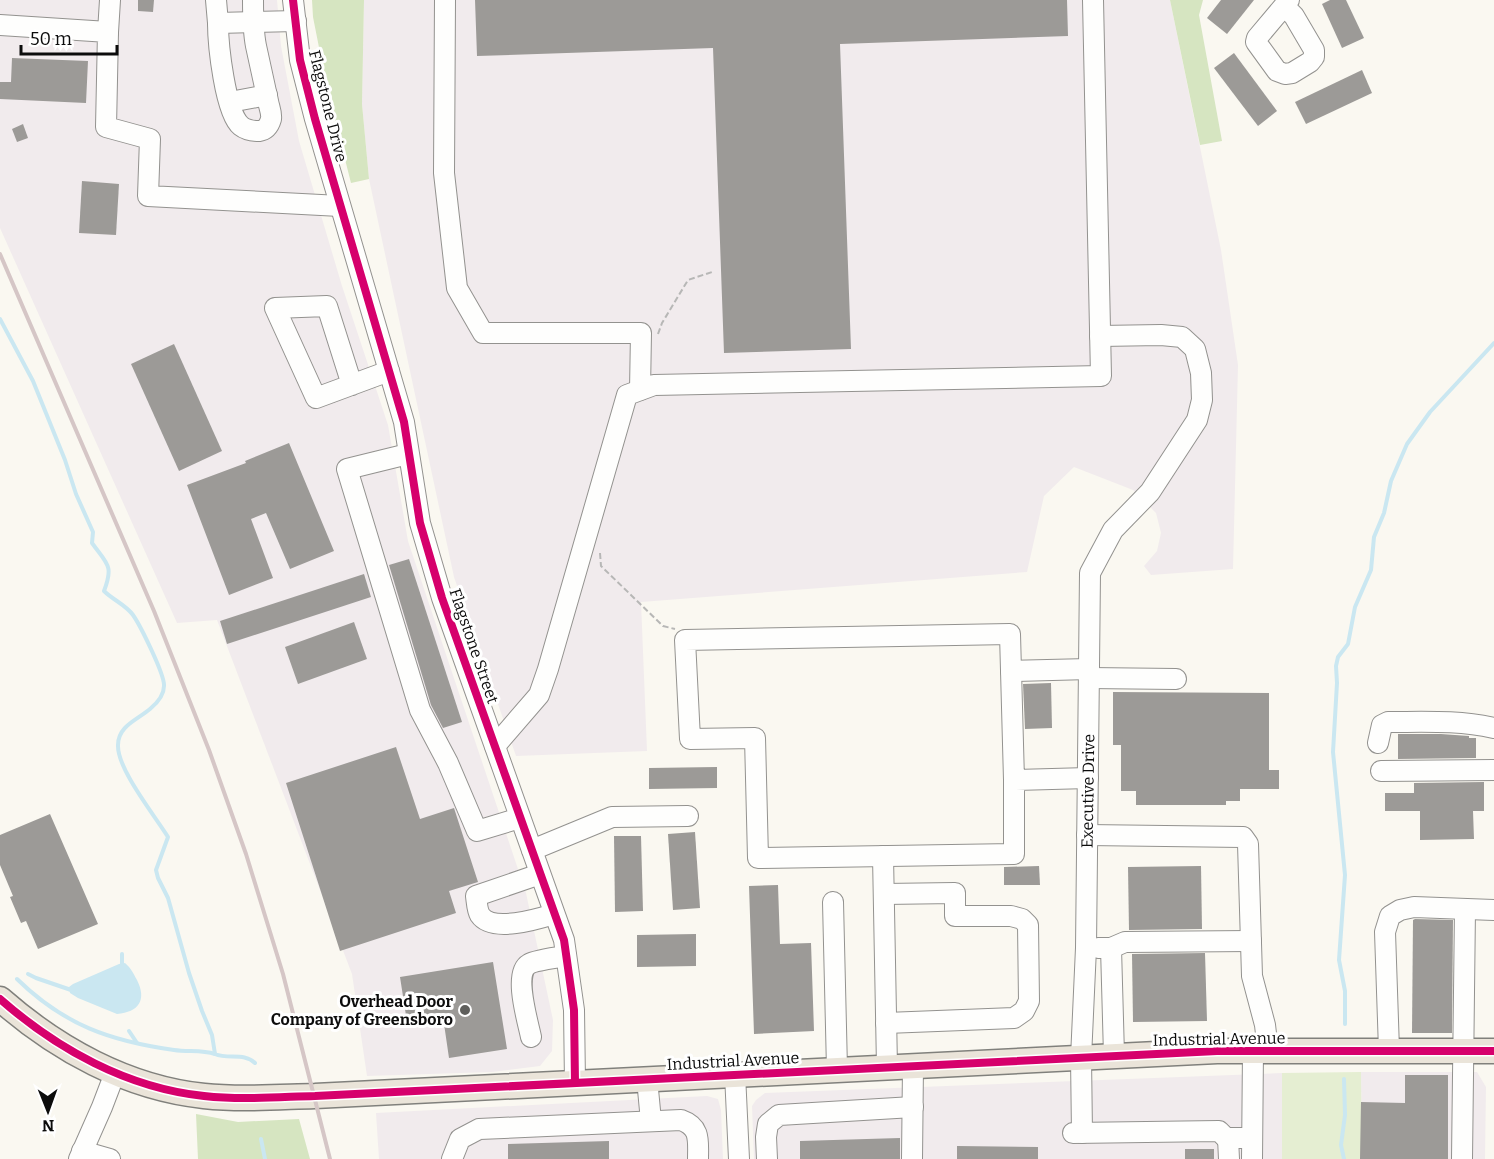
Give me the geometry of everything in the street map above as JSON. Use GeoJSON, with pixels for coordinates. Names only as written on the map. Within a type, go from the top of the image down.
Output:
{"type":"FeatureCollection","features":[{"type":"Feature","properties":{"kind":"main road","name":"Industrial Avenue"},"geometry":{"type":"LineString","coordinates":[[0,999],[39,1031],[115,1073],[176,1091],[232,1098],[1114,1055],[1260,1051],[1494,1052]]}},
{"type":"Feature","properties":{"kind":"street"},"geometry":{"type":"LineString","coordinates":[[111,0],[106,127],[150,139],[148,196],[342,211]]}},
{"type":"Feature","properties":{"kind":"street"},"geometry":{"type":"LineString","coordinates":[[216,0],[221,66],[230,102],[236,120],[241,126],[257,131],[268,127],[271,115],[256,46],[253,0]]}},
{"type":"Feature","properties":{"kind":"street","name":"Flagstone Drive"},"geometry":{"type":"LineString","coordinates":[[293,0],[300,60],[342,211]]}},
{"type":"Feature","properties":{"kind":"street"},"geometry":{"type":"LineString","coordinates":[[445,0],[444,173],[457,288],[483,333],[641,333],[640,390]]}},
{"type":"Feature","properties":{"kind":"street"},"geometry":{"type":"LineString","coordinates":[[495,747],[539,695],[627,395],[654,385],[1101,376],[1093,0]]}},
{"type":"Feature","properties":{"kind":"street"},"geometry":{"type":"LineString","coordinates":[[218,23],[296,21]]}},
{"type":"Feature","properties":{"kind":"street"},"geometry":{"type":"LineString","coordinates":[[0,25],[108,32]]}},
{"type":"Feature","properties":{"kind":"street"},"geometry":{"type":"LineString","coordinates":[[230,102],[267,95]]}},
{"type":"Feature","properties":{"kind":"street","name":"Flagstone Street"},"geometry":{"type":"LineString","coordinates":[[342,211],[404,422],[420,523],[436,577],[564,940],[574,1010],[575,1082]]}},
{"type":"Feature","properties":{"kind":"street"},"geometry":{"type":"LineString","coordinates":[[352,385],[327,306],[275,308],[316,398],[352,385],[389,371]]}},
{"type":"Feature","properties":{"kind":"street","name":"Executive Drive"},"geometry":{"type":"LineString","coordinates":[[1100,336],[1182,337],[1195,349],[1201,372],[1202,400],[1197,420],[1150,492],[1113,530],[1090,573],[1086,948],[1077,1133],[1219,1131],[1228,1138]]}},
{"type":"Feature","properties":{"kind":"street"},"geometry":{"type":"LineString","coordinates":[[408,454],[347,469],[420,710],[448,763],[477,831],[520,818]]}},
{"type":"Feature","properties":{"kind":"street"},"geometry":{"type":"LineString","coordinates":[[1010,634],[1011,671],[1014,854],[758,858],[755,738],[690,739],[686,640],[1010,634]]}},
{"type":"Feature","properties":{"kind":"street"},"geometry":{"type":"LineString","coordinates":[[1011,671],[1176,679]]}},
{"type":"Feature","properties":{"kind":"street"},"geometry":{"type":"LineString","coordinates":[[1378,744],[1382,725],[1388,722],[1453,722],[1494,728]]}},
{"type":"Feature","properties":{"kind":"street"},"geometry":{"type":"LineString","coordinates":[[1381,771],[1494,770]]}},
{"type":"Feature","properties":{"kind":"street"},"geometry":{"type":"LineString","coordinates":[[1014,780],[1088,778]]}},
{"type":"Feature","properties":{"kind":"street"},"geometry":{"type":"LineString","coordinates":[[532,850],[612,817],[688,816]]}},
{"type":"Feature","properties":{"kind":"street"},"geometry":{"type":"LineString","coordinates":[[1087,835],[1243,837],[1248,844],[1252,976],[1266,1025],[1260,1051],[1252,1159]]}},
{"type":"Feature","properties":{"kind":"street"},"geometry":{"type":"LineString","coordinates":[[883,856],[887,1067]]}},
{"type":"Feature","properties":{"kind":"street"},"geometry":{"type":"LineString","coordinates":[[540,874],[476,897],[477,909],[481,917],[495,923],[525,923],[554,914]]}},
{"type":"Feature","properties":{"kind":"street"},"geometry":{"type":"LineString","coordinates":[[884,894],[955,893],[955,916],[1011,916],[1022,919],[1028,925],[1029,1000],[1024,1011],[1014,1018],[886,1023]]}},
{"type":"Feature","properties":{"kind":"street"},"geometry":{"type":"LineString","coordinates":[[833,902],[837,1069]]}},
{"type":"Feature","properties":{"kind":"street"},"geometry":{"type":"LineString","coordinates":[[1389,1050],[1385,932],[1390,916],[1400,910],[1414,907],[1494,910]]}},
{"type":"Feature","properties":{"kind":"street"},"geometry":{"type":"LineString","coordinates":[[1462,1159],[1465,909]]}},
{"type":"Feature","properties":{"kind":"street"},"geometry":{"type":"LineString","coordinates":[[1086,948],[1111,948],[1125,942],[1251,941]]}},
{"type":"Feature","properties":{"kind":"street"},"geometry":{"type":"LineString","coordinates":[[1111,948],[1114,1055]]}},
{"type":"Feature","properties":{"kind":"street"},"geometry":{"type":"LineString","coordinates":[[531,1038],[521,985],[522,973],[528,964],[566,956]]}},
{"type":"Feature","properties":{"kind":"street"},"geometry":{"type":"LineString","coordinates":[[912,1159],[913,1065]]}},
{"type":"Feature","properties":{"kind":"street"},"geometry":{"type":"LineString","coordinates":[[110,1159],[80,1155],[115,1073]]}},
{"type":"Feature","properties":{"kind":"street"},"geometry":{"type":"LineString","coordinates":[[735,1074],[740,1159]]}},
{"type":"Feature","properties":{"kind":"street"},"geometry":{"type":"LineString","coordinates":[[647,1079],[651,1122]]}},
{"type":"Feature","properties":{"kind":"street"},"geometry":{"type":"LineString","coordinates":[[767,1159],[768,1124],[779,1115],[913,1107]]}},
{"type":"Feature","properties":{"kind":"street"},"geometry":{"type":"LineString","coordinates":[[452,1159],[460,1139],[479,1129],[681,1120],[695,1129],[698,1159]]}},
{"type":"Feature","properties":{"kind":"street"},"geometry":{"type":"LineString","coordinates":[[1229,1159],[1228,1138],[1252,1138]]}},
{"type":"Feature","properties":{"kind":"path"},"geometry":{"type":"LineString","coordinates":[[658,334],[662,323],[688,280],[712,272]]}},
{"type":"Feature","properties":{"kind":"path"},"geometry":{"type":"LineString","coordinates":[[600,554],[601,566],[663,626],[680,630]]}},
{"type":"Feature","properties":{"kind":"shaded area"},"geometry":{"type":"Polygon","coordinates":[[[0,0],[277,0],[281,46],[299,141],[342,286],[388,425],[408,541],[526,893],[553,1020],[552,1051],[540,1066],[492,1072],[367,1076],[352,974],[217,620],[177,623],[0,228],[0,0]]]}},
{"type":"Feature","properties":{"kind":"shaded area"},"geometry":{"type":"Polygon","coordinates":[[[364,0],[1170,0],[1221,250],[1238,365],[1233,569],[1151,575],[1144,566],[1157,551],[1161,533],[1156,513],[1133,490],[1074,467],[1044,496],[1027,572],[641,602],[647,751],[516,756],[454,577],[369,179],[362,104],[364,0]]]}},
{"type":"Feature","properties":{"kind":"shaded area"},"geometry":{"type":"Polygon","coordinates":[[[1361,1072],[1477,1072],[1486,1087],[1485,1159],[1362,1159],[1361,1072]]]}},
{"type":"Feature","properties":{"kind":"shaded area"},"geometry":{"type":"Polygon","coordinates":[[[1282,1073],[1282,1159],[754,1159],[752,1106],[765,1093],[1282,1073]]]}},
{"type":"Feature","properties":{"kind":"shaded area"},"geometry":{"type":"Polygon","coordinates":[[[707,1096],[718,1099],[721,1110],[723,1159],[379,1159],[376,1113],[707,1096]]]}},
{"type":"Feature","properties":{"kind":"green space"},"geometry":{"type":"Polygon","coordinates":[[[312,0],[364,0],[362,104],[369,179],[351,183],[327,88],[313,17],[312,0]]]}},
{"type":"Feature","properties":{"kind":"green space"},"geometry":{"type":"Polygon","coordinates":[[[1170,0],[1203,0],[1199,15],[1222,141],[1200,145],[1170,0]]]}},
{"type":"Feature","properties":{"kind":"green space"},"geometry":{"type":"Polygon","coordinates":[[[1361,1072],[1362,1159],[1282,1159],[1282,1073],[1361,1072]]]}},
{"type":"Feature","properties":{"kind":"green space"},"geometry":{"type":"Polygon","coordinates":[[[196,1114],[238,1122],[299,1119],[310,1159],[198,1159],[196,1114]]]}},
{"type":"Feature","properties":{"kind":"water"},"geometry":{"type":"Polygon","coordinates":[[[125,963],[137,980],[141,993],[139,1004],[131,1011],[117,1014],[70,993],[69,987],[73,984],[125,963]]]}},
{"type":"Feature","properties":{"kind":"building"},"geometry":{"type":"Polygon","coordinates":[[[138,0],[154,0],[153,12],[138,11],[138,0]]]}},
{"type":"Feature","properties":{"kind":"building"},"geometry":{"type":"Polygon","coordinates":[[[475,0],[1067,0],[1068,36],[840,44],[851,349],[724,353],[713,48],[477,56],[475,0]]]}},
{"type":"Feature","properties":{"kind":"building"},"geometry":{"type":"Polygon","coordinates":[[[1221,0],[1254,0],[1227,34],[1207,18],[1221,0]]]}},
{"type":"Feature","properties":{"kind":"building"},"geometry":{"type":"Polygon","coordinates":[[[1330,0],[1346,0],[1364,38],[1342,48],[1322,4],[1330,0]]]}},
{"type":"Feature","properties":{"kind":"building"},"geometry":{"type":"Polygon","coordinates":[[[1234,53],[1277,111],[1258,126],[1214,68],[1234,53]]]}},
{"type":"Feature","properties":{"kind":"building"},"geometry":{"type":"Polygon","coordinates":[[[12,58],[88,61],[86,103],[0,99],[0,82],[11,82],[12,58]]]}},
{"type":"Feature","properties":{"kind":"building"},"geometry":{"type":"Polygon","coordinates":[[[1362,70],[1372,93],[1306,124],[1295,102],[1362,70]]]}},
{"type":"Feature","properties":{"kind":"building"},"geometry":{"type":"Polygon","coordinates":[[[23,124],[28,138],[17,142],[12,129],[23,124]]]}},
{"type":"Feature","properties":{"kind":"building"},"geometry":{"type":"Polygon","coordinates":[[[82,181],[119,184],[116,235],[79,233],[82,181]]]}},
{"type":"Feature","properties":{"kind":"building"},"geometry":{"type":"Polygon","coordinates":[[[174,344],[222,451],[179,471],[131,364],[174,344]]]}},
{"type":"Feature","properties":{"kind":"building"},"geometry":{"type":"Polygon","coordinates":[[[289,443],[334,551],[290,569],[266,513],[251,519],[273,578],[229,595],[187,485],[246,463],[245,461],[289,443]]]}},
{"type":"Feature","properties":{"kind":"building"},"geometry":{"type":"Polygon","coordinates":[[[409,559],[462,722],[443,728],[431,705],[389,565],[409,559]]]}},
{"type":"Feature","properties":{"kind":"building"},"geometry":{"type":"Polygon","coordinates":[[[364,574],[371,597],[227,644],[220,621],[364,574]]]}},
{"type":"Feature","properties":{"kind":"building"},"geometry":{"type":"Polygon","coordinates":[[[354,622],[367,659],[298,684],[285,647],[354,622]]]}},
{"type":"Feature","properties":{"kind":"building"},"geometry":{"type":"Polygon","coordinates":[[[1051,683],[1052,728],[1025,729],[1023,684],[1051,683]]]}},
{"type":"Feature","properties":{"kind":"building"},"geometry":{"type":"Polygon","coordinates":[[[1113,692],[1269,693],[1269,770],[1279,770],[1279,789],[1240,789],[1240,801],[1226,801],[1226,805],[1136,805],[1136,791],[1121,791],[1121,745],[1113,745],[1113,692]]]}},
{"type":"Feature","properties":{"kind":"building"},"geometry":{"type":"Polygon","coordinates":[[[1398,734],[1441,734],[1476,738],[1476,758],[1398,759],[1398,734]]]}},
{"type":"Feature","properties":{"kind":"building"},"geometry":{"type":"Polygon","coordinates":[[[396,747],[420,819],[454,808],[478,882],[449,891],[456,913],[340,951],[286,783],[396,747]]]}},
{"type":"Feature","properties":{"kind":"building"},"geometry":{"type":"Polygon","coordinates":[[[717,767],[717,788],[649,789],[649,768],[717,767]]]}},
{"type":"Feature","properties":{"kind":"building"},"geometry":{"type":"Polygon","coordinates":[[[1484,782],[1484,811],[1473,811],[1474,839],[1420,840],[1420,811],[1385,811],[1385,793],[1414,793],[1414,783],[1484,782]]]}},
{"type":"Feature","properties":{"kind":"building"},"geometry":{"type":"Polygon","coordinates":[[[50,814],[98,924],[38,949],[26,921],[21,923],[10,897],[13,896],[0,865],[0,835],[50,814]]]}},
{"type":"Feature","properties":{"kind":"building"},"geometry":{"type":"Polygon","coordinates":[[[695,832],[700,908],[673,910],[668,834],[695,832]]]}},
{"type":"Feature","properties":{"kind":"building"},"geometry":{"type":"Polygon","coordinates":[[[614,836],[641,836],[643,911],[615,912],[614,836]]]}},
{"type":"Feature","properties":{"kind":"building"},"geometry":{"type":"Polygon","coordinates":[[[1039,866],[1040,885],[1004,885],[1004,867],[1039,866]]]}},
{"type":"Feature","properties":{"kind":"building"},"geometry":{"type":"Polygon","coordinates":[[[1201,866],[1202,929],[1129,930],[1128,867],[1201,866]]]}},
{"type":"Feature","properties":{"kind":"building"},"geometry":{"type":"Polygon","coordinates":[[[778,885],[780,944],[811,943],[814,1031],[754,1034],[749,886],[778,885]]]}},
{"type":"Feature","properties":{"kind":"building"},"geometry":{"type":"Polygon","coordinates":[[[1413,920],[1453,920],[1452,1033],[1412,1033],[1413,920]]]}},
{"type":"Feature","properties":{"kind":"building"},"geometry":{"type":"Polygon","coordinates":[[[696,934],[696,966],[637,967],[637,935],[696,934]]]}},
{"type":"Feature","properties":{"kind":"building"},"geometry":{"type":"Polygon","coordinates":[[[1205,953],[1207,1021],[1133,1022],[1132,954],[1205,953]]]}},
{"type":"Feature","properties":{"kind":"building"},"geometry":{"type":"Polygon","coordinates":[[[493,962],[507,1049],[449,1058],[443,1017],[407,1022],[400,977],[493,962]]]}},
{"type":"Feature","properties":{"kind":"building"},"geometry":{"type":"Polygon","coordinates":[[[1405,1075],[1448,1075],[1448,1159],[1360,1159],[1361,1102],[1405,1103],[1405,1075]]]}},
{"type":"Feature","properties":{"kind":"building"},"geometry":{"type":"Polygon","coordinates":[[[900,1138],[900,1159],[800,1159],[800,1141],[900,1138]]]}},
{"type":"Feature","properties":{"kind":"building"},"geometry":{"type":"Polygon","coordinates":[[[609,1141],[609,1159],[508,1159],[508,1144],[609,1141]]]}},
{"type":"Feature","properties":{"kind":"building"},"geometry":{"type":"Polygon","coordinates":[[[957,1146],[1038,1147],[1038,1159],[957,1159],[957,1146]]]}},
{"type":"Feature","properties":{"kind":"building"},"geometry":{"type":"Polygon","coordinates":[[[1185,1149],[1214,1149],[1214,1159],[1185,1159],[1185,1149]]]}},
{"type":"Feature","properties":{"kind":"waterway"},"geometry":{"type":"LineString","coordinates":[[0,319],[33,381],[93,532],[92,543],[109,570],[104,591],[133,615],[161,672],[164,686],[161,696],[152,707],[121,733],[118,745],[119,755],[130,779],[168,837],[156,870],[168,898],[189,973],[212,1035],[215,1054],[246,1058],[255,1063]]}},
{"type":"Feature","properties":{"kind":"waterway"},"geometry":{"type":"LineString","coordinates":[[1345,1024],[1345,991],[1339,960],[1345,875],[1333,752],[1336,666],[1338,657],[1348,644],[1355,607],[1371,570],[1374,537],[1384,513],[1391,481],[1407,444],[1430,412],[1494,343]]}},
{"type":"Feature","properties":{"kind":"waterway"},"geometry":{"type":"LineString","coordinates":[[122,954],[122,968]]}},
{"type":"Feature","properties":{"kind":"waterway"},"geometry":{"type":"LineString","coordinates":[[28,974],[74,991]]}},
{"type":"Feature","properties":{"kind":"waterway"},"geometry":{"type":"LineString","coordinates":[[17,979],[52,1008],[70,1019],[109,1036],[174,1050],[215,1054]]}},
{"type":"Feature","properties":{"kind":"waterway"},"geometry":{"type":"LineString","coordinates":[[129,1031],[137,1043]]}},
{"type":"Feature","properties":{"kind":"waterway"},"geometry":{"type":"LineString","coordinates":[[1344,1079],[1345,1115],[1341,1145],[1344,1159]]}},
{"type":"Feature","properties":{"kind":"waterway"},"geometry":{"type":"LineString","coordinates":[[261,1139],[265,1159]]}},
{"type":"Feature","properties":{"kind":"railway"},"geometry":{"type":"LineString","coordinates":[[0,254],[154,611],[209,750],[246,854],[283,974],[330,1159]]}},
{"type":"Feature","properties":{"kind":"cycle path"},"geometry":{"type":"LineString","coordinates":[[293,0],[300,60],[315,119],[404,422],[420,523],[442,598],[564,940],[574,1010],[575,1082]]}},
{"type":"Feature","properties":{"kind":"cycle path"},"geometry":{"type":"LineString","coordinates":[[0,999],[69,1050],[121,1075],[175,1092],[232,1098],[315,1096],[1217,1051],[1494,1051]]}},
{"type":"Feature","properties":{"kind":"place","name":"Overhead Door Company of Greensboro"},"geometry":{"type":"Point","coordinates":[465,1010]}}]}
